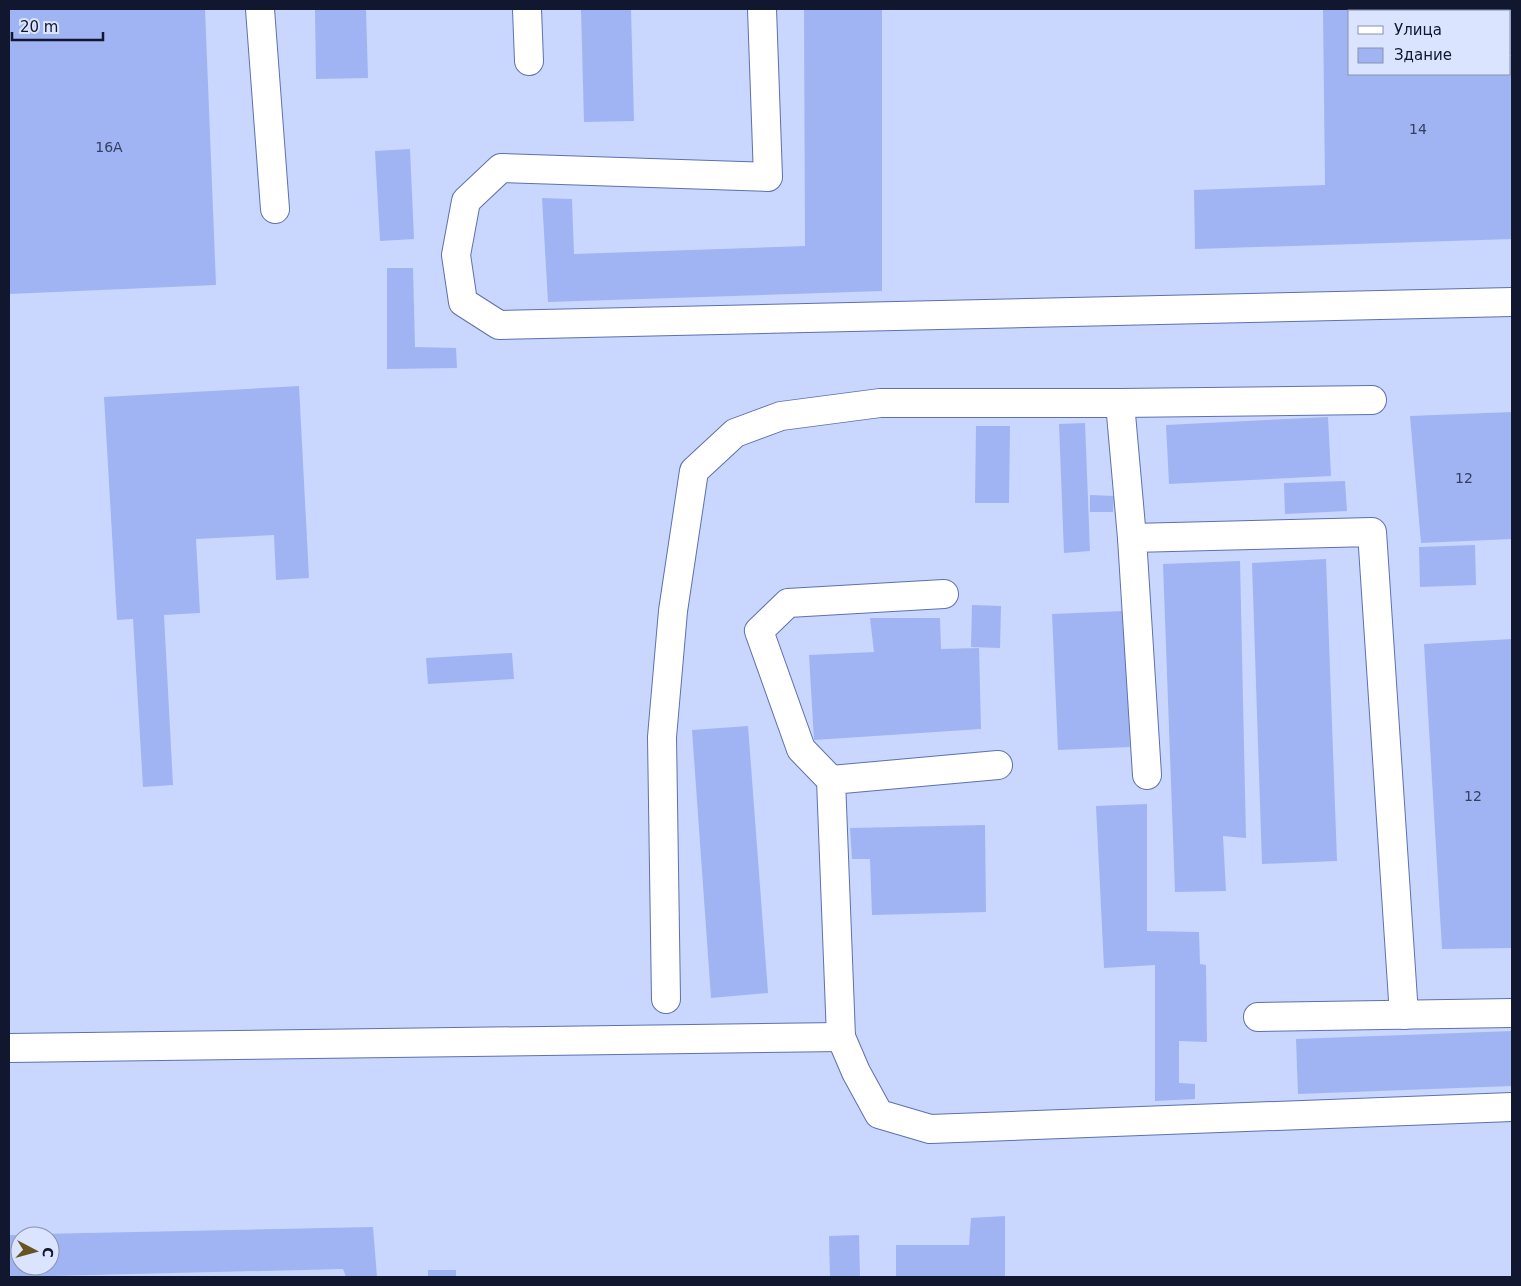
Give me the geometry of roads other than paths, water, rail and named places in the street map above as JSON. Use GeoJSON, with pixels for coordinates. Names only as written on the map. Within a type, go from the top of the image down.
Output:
{"type":"FeatureCollection","features":[{"type":"Feature","properties":{"kind":"lane"},"geometry":{"type":"LineString","coordinates":[[260,9],[275,208]]}},
{"type":"Feature","properties":{"kind":"lane"},"geometry":{"type":"LineString","coordinates":[[527,9],[529,61]]}},
{"type":"Feature","properties":{"kind":"lane"},"geometry":{"type":"LineString","coordinates":[[762,9],[768,178],[501,168],[466,201],[456,255],[463,302],[499,325],[1512,302]]}},
{"type":"Feature","properties":{"kind":"lane"},"geometry":{"type":"LineString","coordinates":[[666,999],[662,737],[673,611],[694,471],[735,433],[782,416],[880,403],[1372,400]]}},
{"type":"Feature","properties":{"kind":"lane"},"geometry":{"type":"LineString","coordinates":[[1120,403],[1132,538],[1147,775]]}},
{"type":"Feature","properties":{"kind":"lane"},"geometry":{"type":"LineString","coordinates":[[1132,538],[1372,532],[1404,1015]]}},
{"type":"Feature","properties":{"kind":"lane"},"geometry":{"type":"LineString","coordinates":[[944,594],[788,603],[759,631],[801,750],[831,780],[841,1037],[856,1072],[879,1114],[930,1129],[1512,1107]]}},
{"type":"Feature","properties":{"kind":"lane"},"geometry":{"type":"LineString","coordinates":[[831,780],[998,765]]}},
{"type":"Feature","properties":{"kind":"lane"},"geometry":{"type":"LineString","coordinates":[[1258,1017],[1512,1013]]}},
{"type":"Feature","properties":{"kind":"lane"},"geometry":{"type":"LineString","coordinates":[[9,1048],[841,1037]]}}]}
